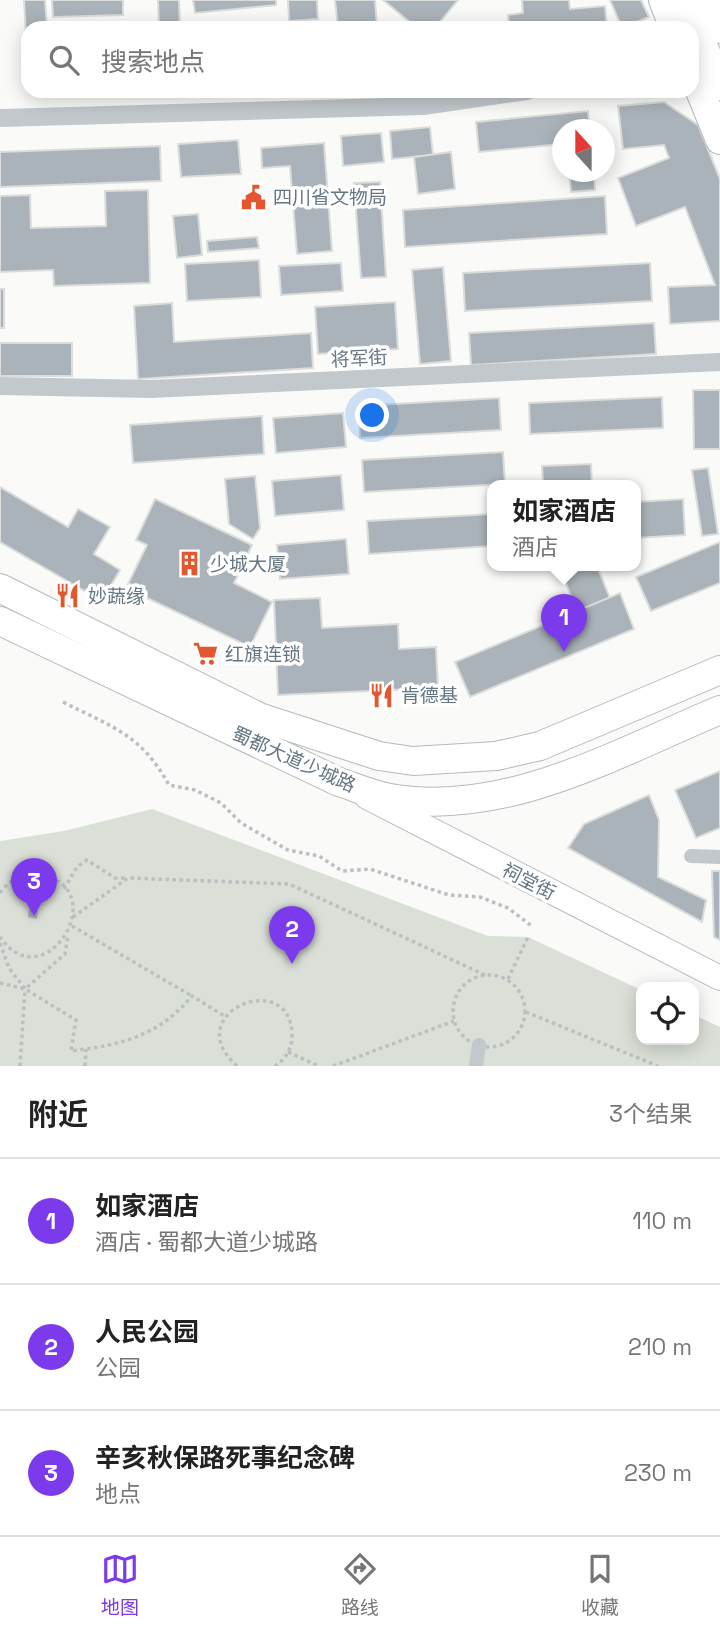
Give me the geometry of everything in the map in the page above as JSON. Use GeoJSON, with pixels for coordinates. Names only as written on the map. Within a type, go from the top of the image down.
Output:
{"type":"FeatureCollection","features":[{"type":"Feature","properties":{"kind":"main road"},"geometry":{"type":"LineString","coordinates":[[663,0],[671,21]]}},
{"type":"Feature","properties":{"kind":"main road"},"geometry":{"type":"LineString","coordinates":[[684,0],[693,21]]}},
{"type":"Feature","properties":{"kind":"main road"},"geometry":{"type":"LineString","coordinates":[[708,0],[720,29]]}},
{"type":"Feature","properties":{"kind":"main road"},"geometry":{"type":"LineString","coordinates":[[699,36],[720,86]]}},
{"type":"Feature","properties":{"kind":"main road"},"geometry":{"type":"LineString","coordinates":[[699,88],[720,140]]}},
{"type":"Feature","properties":{"kind":"main road","name":"蜀都大道少城路"},"geometry":{"type":"LineString","coordinates":[[0,588],[259,717],[379,756],[413,761],[496,756],[540,746],[720,670]]}},
{"type":"Feature","properties":{"kind":"main road","name":"蜀都大道少城路"},"geometry":{"type":"LineString","coordinates":[[0,621],[339,782],[389,798],[436,802],[488,798],[550,781],[720,710]]}},
{"type":"Feature","properties":{"kind":"main road","name":"祠堂街"},"geometry":{"type":"LineString","coordinates":[[339,782],[720,978]]}},
{"type":"Feature","properties":{"kind":"street"},"geometry":{"type":"LineString","coordinates":[[0,118],[423,106],[478,98]]}},
{"type":"Feature","properties":{"kind":"street","name":"将军街"},"geometry":{"type":"LineString","coordinates":[[0,386],[150,388],[720,362]]}},
{"type":"Feature","properties":{"kind":"street"},"geometry":{"type":"LineString","coordinates":[[691,856],[720,857]]}},
{"type":"Feature","properties":{"kind":"street"},"geometry":{"type":"LineString","coordinates":[[475,1066],[479,1045]]}},
{"type":"Feature","properties":{"kind":"path"},"geometry":{"type":"LineString","coordinates":[[63,702],[135,739],[154,758],[169,785],[195,790],[220,803],[241,823],[288,850],[319,856],[342,871],[370,869],[449,895],[481,897],[508,908],[533,927]]}},
{"type":"Feature","properties":{"kind":"path"},"geometry":{"type":"LineString","coordinates":[[64,888],[77,867],[87,860],[115,878],[289,884],[485,975],[508,979],[519,990],[526,1012],[523,1024],[508,1042],[496,1046],[479,1045],[463,1036],[454,1021],[453,1003],[458,992],[466,982],[485,975]]}},
{"type":"Feature","properties":{"kind":"path"},"geometry":{"type":"LineString","coordinates":[[0,893],[15,879],[28,875],[53,880],[64,888],[72,906],[72,926],[65,954],[25,989]]}},
{"type":"Feature","properties":{"kind":"path"},"geometry":{"type":"LineString","coordinates":[[73,917],[128,878]]}},
{"type":"Feature","properties":{"kind":"path"},"geometry":{"type":"LineString","coordinates":[[72,926],[226,1017]]}},
{"type":"Feature","properties":{"kind":"path"},"geometry":{"type":"LineString","coordinates":[[0,937],[12,950],[37,955],[61,944],[69,934]]}},
{"type":"Feature","properties":{"kind":"path"},"geometry":{"type":"LineString","coordinates":[[508,979],[528,937]]}},
{"type":"Feature","properties":{"kind":"path"},"geometry":{"type":"LineString","coordinates":[[0,943],[9,968],[25,989],[20,1066]]}},
{"type":"Feature","properties":{"kind":"path"},"geometry":{"type":"LineString","coordinates":[[0,983],[25,989],[76,1020],[71,1051],[114,1046],[173,1020],[192,996]]}},
{"type":"Feature","properties":{"kind":"path"},"geometry":{"type":"LineString","coordinates":[[237,1066],[222,1048],[220,1036],[226,1017],[236,1006],[247,1001],[270,1002],[281,1009],[292,1029],[288,1052],[275,1066]]}},
{"type":"Feature","properties":{"kind":"path"},"geometry":{"type":"LineString","coordinates":[[526,1012],[658,1066]]}},
{"type":"Feature","properties":{"kind":"path"},"geometry":{"type":"LineString","coordinates":[[333,1066],[454,1021]]}},
{"type":"Feature","properties":{"kind":"path"},"geometry":{"type":"LineString","coordinates":[[85,1066],[86,1049]]}},
{"type":"Feature","properties":{"kind":"path"},"geometry":{"type":"LineString","coordinates":[[288,1052],[318,1066]]}},
{"type":"Feature","properties":{"kind":"shaded area"},"geometry":{"type":"Polygon","coordinates":[[[152,809],[488,936],[528,937],[636,988],[636,1045],[699,1045],[699,1017],[720,1027],[720,1066],[0,1066],[0,841],[64,831],[152,809]]]}},
{"type":"Feature","properties":{"kind":"building"},"geometry":{"type":"Polygon","coordinates":[[[24,0],[45,0],[46,21],[25,21],[24,0]]]}},
{"type":"Feature","properties":{"kind":"building"},"geometry":{"type":"Polygon","coordinates":[[[52,0],[123,0],[123,15],[53,17],[52,0]]]}},
{"type":"Feature","properties":{"kind":"building"},"geometry":{"type":"Polygon","coordinates":[[[158,0],[179,0],[180,21],[159,21],[158,0]]]}},
{"type":"Feature","properties":{"kind":"building"},"geometry":{"type":"Polygon","coordinates":[[[193,0],[276,0],[276,5],[195,13],[193,0]]]}},
{"type":"Feature","properties":{"kind":"building"},"geometry":{"type":"Polygon","coordinates":[[[288,0],[317,0],[318,19],[289,21],[288,0]]]}},
{"type":"Feature","properties":{"kind":"building"},"geometry":{"type":"Polygon","coordinates":[[[335,0],[375,0],[377,21],[337,21],[335,0]]]}},
{"type":"Feature","properties":{"kind":"building"},"geometry":{"type":"Polygon","coordinates":[[[383,0],[458,0],[441,21],[408,21],[383,0]]]}},
{"type":"Feature","properties":{"kind":"building"},"geometry":{"type":"Polygon","coordinates":[[[522,0],[569,0],[570,9],[605,6],[606,21],[508,21],[508,15],[523,13],[522,0]]]}},
{"type":"Feature","properties":{"kind":"building"},"geometry":{"type":"Polygon","coordinates":[[[610,0],[641,0],[649,17],[639,21],[619,21],[610,0]]]}},
{"type":"Feature","properties":{"kind":"building"},"geometry":{"type":"Polygon","coordinates":[[[664,102],[698,125],[720,179],[720,321],[670,324],[668,287],[715,285],[685,207],[636,226],[618,178],[669,158],[664,145],[623,149],[618,106],[664,102]]]}},
{"type":"Feature","properties":{"kind":"building"},"geometry":{"type":"Polygon","coordinates":[[[588,111],[589,119],[552,119],[552,145],[479,152],[476,122],[588,111]]]}},
{"type":"Feature","properties":{"kind":"building"},"geometry":{"type":"Polygon","coordinates":[[[430,127],[433,155],[392,159],[390,131],[430,127]]]}},
{"type":"Feature","properties":{"kind":"building"},"geometry":{"type":"Polygon","coordinates":[[[381,133],[384,162],[343,166],[341,136],[381,133]]]}},
{"type":"Feature","properties":{"kind":"building"},"geometry":{"type":"Polygon","coordinates":[[[238,140],[241,174],[181,177],[178,144],[238,140]]]}},
{"type":"Feature","properties":{"kind":"building"},"geometry":{"type":"Polygon","coordinates":[[[324,143],[332,251],[297,254],[290,166],[262,168],[261,148],[324,143]]]}},
{"type":"Feature","properties":{"kind":"building"},"geometry":{"type":"Polygon","coordinates":[[[160,146],[161,181],[0,187],[0,152],[160,146]]]}},
{"type":"Feature","properties":{"kind":"building"},"geometry":{"type":"Polygon","coordinates":[[[451,152],[455,189],[418,194],[414,157],[451,152]]]}},
{"type":"Feature","properties":{"kind":"building"},"geometry":{"type":"Polygon","coordinates":[[[380,182],[386,277],[361,278],[354,183],[380,182]]]}},
{"type":"Feature","properties":{"kind":"building"},"geometry":{"type":"Polygon","coordinates":[[[570,182],[595,182],[595,190],[571,192],[570,182]]]}},
{"type":"Feature","properties":{"kind":"building"},"geometry":{"type":"Polygon","coordinates":[[[148,190],[150,283],[54,286],[53,270],[0,272],[0,196],[30,195],[31,228],[106,226],[105,191],[148,190]]]}},
{"type":"Feature","properties":{"kind":"building"},"geometry":{"type":"Polygon","coordinates":[[[605,196],[607,234],[405,247],[403,210],[605,196]]]}},
{"type":"Feature","properties":{"kind":"building"},"geometry":{"type":"Polygon","coordinates":[[[198,214],[202,255],[177,258],[173,216],[198,214]]]}},
{"type":"Feature","properties":{"kind":"building"},"geometry":{"type":"Polygon","coordinates":[[[257,237],[259,248],[208,252],[207,241],[257,237]]]}},
{"type":"Feature","properties":{"kind":"building"},"geometry":{"type":"Polygon","coordinates":[[[259,260],[261,297],[187,301],[185,264],[259,260]]]}},
{"type":"Feature","properties":{"kind":"building"},"geometry":{"type":"Polygon","coordinates":[[[341,263],[343,291],[281,295],[279,266],[341,263]]]}},
{"type":"Feature","properties":{"kind":"building"},"geometry":{"type":"Polygon","coordinates":[[[650,263],[652,301],[465,311],[463,273],[650,263]]]}},
{"type":"Feature","properties":{"kind":"building"},"geometry":{"type":"Polygon","coordinates":[[[443,267],[451,361],[420,364],[412,270],[443,267]]]}},
{"type":"Feature","properties":{"kind":"building"},"geometry":{"type":"Polygon","coordinates":[[[0,289],[4,289],[4,328],[0,328],[0,289]]]}},
{"type":"Feature","properties":{"kind":"building"},"geometry":{"type":"Polygon","coordinates":[[[395,302],[398,349],[318,354],[315,307],[395,302]]]}},
{"type":"Feature","properties":{"kind":"building"},"geometry":{"type":"Polygon","coordinates":[[[172,303],[174,342],[311,333],[313,368],[138,379],[134,306],[172,303]]]}},
{"type":"Feature","properties":{"kind":"building"},"geometry":{"type":"Polygon","coordinates":[[[654,323],[656,354],[471,365],[469,333],[654,323]]]}},
{"type":"Feature","properties":{"kind":"building"},"geometry":{"type":"Polygon","coordinates":[[[0,343],[72,343],[72,376],[0,376],[0,343]]]}},
{"type":"Feature","properties":{"kind":"building"},"geometry":{"type":"Polygon","coordinates":[[[693,390],[720,390],[720,449],[694,449],[693,390]]]}},
{"type":"Feature","properties":{"kind":"building"},"geometry":{"type":"Polygon","coordinates":[[[662,397],[663,428],[530,434],[529,403],[662,397]]]}},
{"type":"Feature","properties":{"kind":"building"},"geometry":{"type":"Polygon","coordinates":[[[499,398],[501,430],[360,438],[358,406],[499,398]]]}},
{"type":"Feature","properties":{"kind":"building"},"geometry":{"type":"Polygon","coordinates":[[[343,413],[346,447],[276,453],[273,418],[343,413]]]}},
{"type":"Feature","properties":{"kind":"building"},"geometry":{"type":"Polygon","coordinates":[[[262,416],[264,454],[133,463],[130,425],[262,416]]]}},
{"type":"Feature","properties":{"kind":"building"},"geometry":{"type":"Polygon","coordinates":[[[503,452],[505,480],[487,480],[487,485],[364,492],[362,460],[503,452]]]}},
{"type":"Feature","properties":{"kind":"building"},"geometry":{"type":"Polygon","coordinates":[[[591,464],[592,480],[543,480],[542,466],[591,464]]]}},
{"type":"Feature","properties":{"kind":"building"},"geometry":{"type":"Polygon","coordinates":[[[708,468],[718,534],[702,536],[692,470],[708,468]]]}},
{"type":"Feature","properties":{"kind":"building"},"geometry":{"type":"Polygon","coordinates":[[[341,475],[344,510],[275,516],[272,481],[341,475]]]}},
{"type":"Feature","properties":{"kind":"building"},"geometry":{"type":"Polygon","coordinates":[[[255,476],[260,528],[253,539],[229,524],[225,479],[255,476]]]}},
{"type":"Feature","properties":{"kind":"building"},"geometry":{"type":"Polygon","coordinates":[[[0,487],[68,527],[78,509],[110,527],[94,554],[120,570],[102,601],[0,542],[0,487]]]}},
{"type":"Feature","properties":{"kind":"building","name":"少城大厦"},"geometry":{"type":"Polygon","coordinates":[[[155,499],[252,545],[234,583],[272,602],[250,647],[126,588],[147,545],[136,540],[155,499]]]}},
{"type":"Feature","properties":{"kind":"building"},"geometry":{"type":"Polygon","coordinates":[[[683,499],[685,535],[641,538],[641,502],[683,499]]]}},
{"type":"Feature","properties":{"kind":"building"},"geometry":{"type":"Polygon","coordinates":[[[487,514],[487,546],[369,554],[367,521],[487,514]]]}},
{"type":"Feature","properties":{"kind":"building"},"geometry":{"type":"Polygon","coordinates":[[[346,539],[349,574],[280,579],[277,545],[346,539]]]}},
{"type":"Feature","properties":{"kind":"building"},"geometry":{"type":"Polygon","coordinates":[[[720,542],[720,583],[651,611],[636,577],[720,542]]]}},
{"type":"Feature","properties":{"kind":"building"},"geometry":{"type":"Polygon","coordinates":[[[561,571],[599,571],[610,598],[577,611],[561,571]]]}},
{"type":"Feature","properties":{"kind":"building"},"geometry":{"type":"Polygon","coordinates":[[[620,593],[634,629],[470,697],[455,662],[620,593]]]}},
{"type":"Feature","properties":{"kind":"building"},"geometry":{"type":"Polygon","coordinates":[[[320,598],[322,628],[398,624],[399,649],[436,647],[438,688],[278,695],[274,600],[320,598]]]}},
{"type":"Feature","properties":{"kind":"building"},"geometry":{"type":"Polygon","coordinates":[[[720,771],[720,828],[696,838],[675,790],[720,771]]]}},
{"type":"Feature","properties":{"kind":"building"},"geometry":{"type":"Polygon","coordinates":[[[649,795],[659,820],[658,877],[706,900],[702,922],[568,848],[584,824],[649,795]]]}},
{"type":"Feature","properties":{"kind":"building"},"geometry":{"type":"Polygon","coordinates":[[[712,871],[720,871],[720,940],[714,937],[712,871]]]}},
{"type":"Feature","properties":{"kind":"building"},"geometry":{"type":"Polygon","coordinates":[[[28,908],[39,909],[38,920],[27,918],[28,908]]]}},
{"type":"Feature","properties":{"kind":"place","name":"四川省文物局"},"geometry":{"type":"Point","coordinates":[253,197]}},
{"type":"Feature","properties":{"kind":"place","name":"少城大厦"},"geometry":{"type":"Point","coordinates":[190,564]}},
{"type":"Feature","properties":{"kind":"place","name":"妙蔬缘"},"geometry":{"type":"Point","coordinates":[68,596]}},
{"type":"Feature","properties":{"kind":"place","name":"如家酒店"},"geometry":{"type":"Point","coordinates":[564,652]}},
{"type":"Feature","properties":{"kind":"place","name":"红旗连锁"},"geometry":{"type":"Point","coordinates":[205,654]}},
{"type":"Feature","properties":{"kind":"place","name":"肯德基"},"geometry":{"type":"Point","coordinates":[381,695]}},
{"type":"Feature","properties":{"kind":"place","name":"辛亥秋保路死事纪念碑"},"geometry":{"type":"Point","coordinates":[34,916]}},
{"type":"Feature","properties":{"kind":"place","name":"人民公园"},"geometry":{"type":"Point","coordinates":[292,964]}}]}
